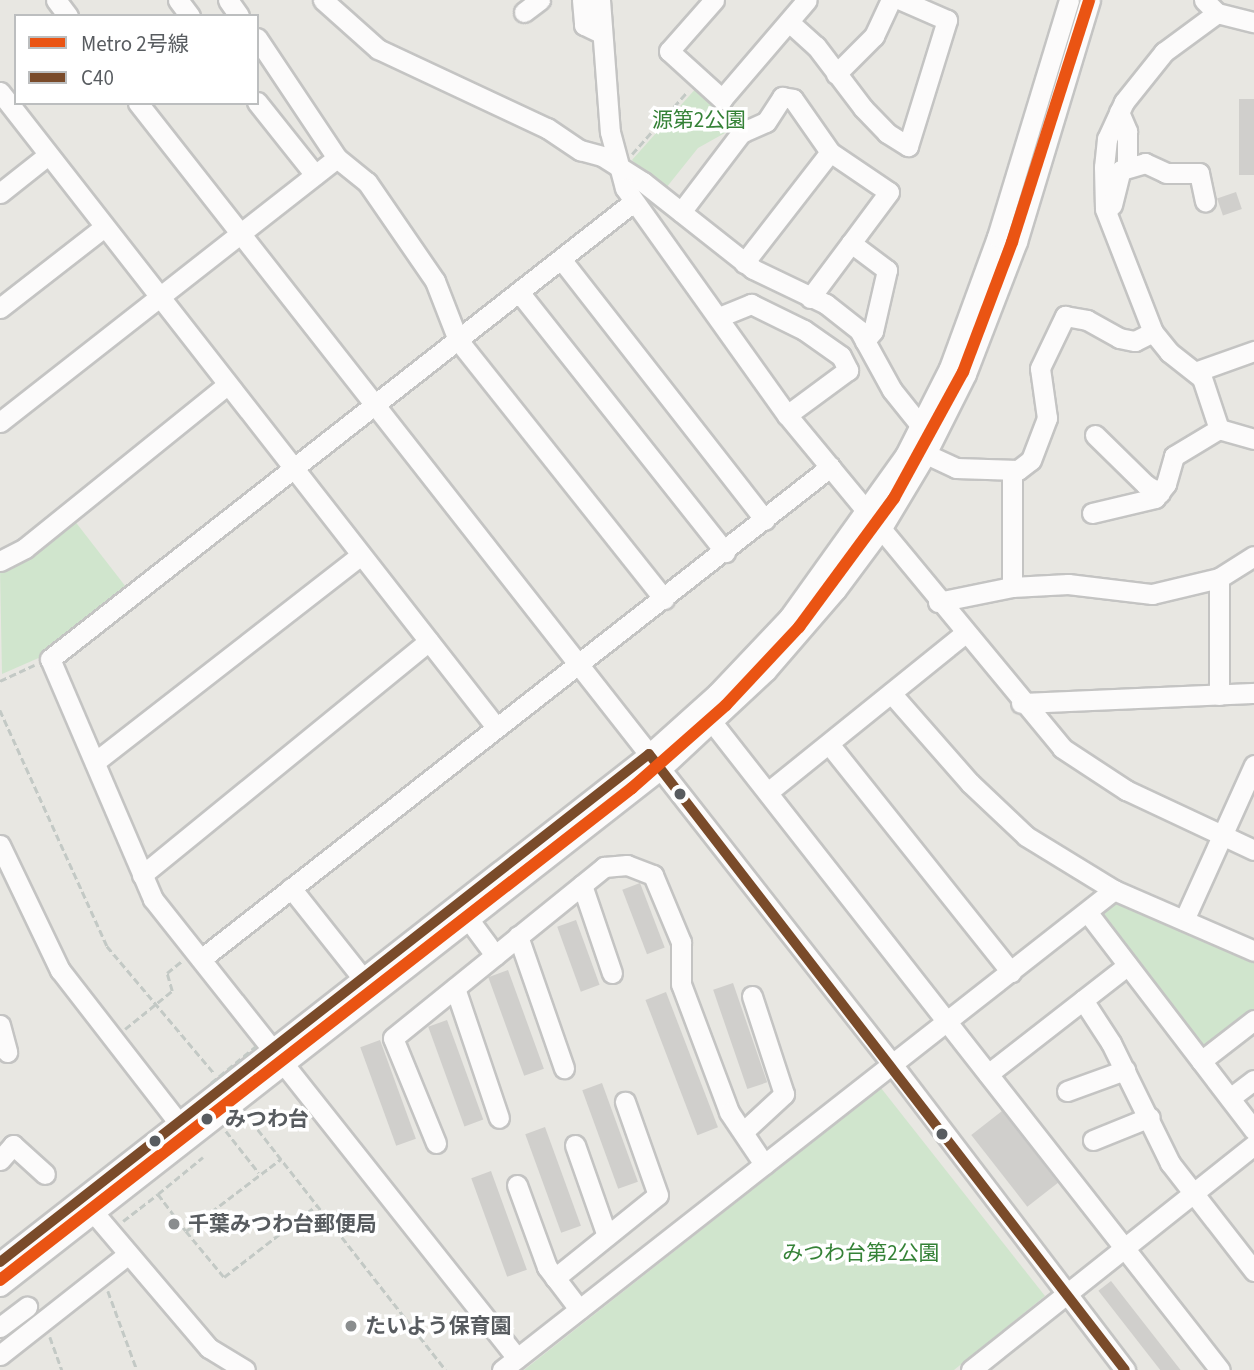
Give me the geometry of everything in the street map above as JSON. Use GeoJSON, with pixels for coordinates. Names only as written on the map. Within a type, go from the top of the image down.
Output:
{"type":"FeatureCollection","features":[{"type":"Feature","properties":{"kind":"street"},"geometry":{"type":"LineString","coordinates":[[323,0],[378,49],[547,128],[617,165],[744,262],[834,311],[859,330],[905,409],[920,425]]}},
{"type":"Feature","properties":{"kind":"street"},"geometry":{"type":"LineString","coordinates":[[583,0],[584,24],[601,33]]}},
{"type":"Feature","properties":{"kind":"street"},"geometry":{"type":"LineString","coordinates":[[600,0],[601,33],[617,165],[632,203],[719,317],[787,415],[964,634],[1062,748],[1098,774],[1254,850]]}},
{"type":"Feature","properties":{"kind":"street"},"geometry":{"type":"LineString","coordinates":[[714,0],[669,51],[722,99],[807,0]]}},
{"type":"Feature","properties":{"kind":"street"},"geometry":{"type":"LineString","coordinates":[[836,74],[874,36],[891,0]]}},
{"type":"Feature","properties":{"kind":"street"},"geometry":{"type":"LineString","coordinates":[[789,23],[816,46],[836,74],[887,133],[908,146],[947,20],[901,0]]}},
{"type":"Feature","properties":{"kind":"street"},"geometry":{"type":"LineString","coordinates":[[270,1053],[468,920],[655,762],[780,627],[867,513],[920,425],[977,297],[1069,0]]}},
{"type":"Feature","properties":{"kind":"street"},"geometry":{"type":"LineString","coordinates":[[0,1286],[94,1213],[224,1090],[270,1053],[363,979],[712,722],[766,671],[880,531],[926,454],[995,304],[1090,0]]}},
{"type":"Feature","properties":{"kind":"street"},"geometry":{"type":"LineString","coordinates":[[1219,429],[1209,393],[1195,372],[1153,332],[1109,220],[1104,167],[1107,139],[1119,112],[1164,52],[1210,7],[1254,22]]}},
{"type":"Feature","properties":{"kind":"street"},"geometry":{"type":"LineString","coordinates":[[259,41],[337,158],[367,183],[435,281],[458,340],[664,599]]}},
{"type":"Feature","properties":{"kind":"street"},"geometry":{"type":"LineString","coordinates":[[0,92],[496,727]]}},
{"type":"Feature","properties":{"kind":"street"},"geometry":{"type":"LineString","coordinates":[[681,212],[741,133],[766,122],[782,97],[793,99],[830,152],[889,192],[810,298]]}},
{"type":"Feature","properties":{"kind":"street"},"geometry":{"type":"LineString","coordinates":[[140,105],[892,1064],[1066,1296],[1125,1370]]}},
{"type":"Feature","properties":{"kind":"street"},"geometry":{"type":"LineString","coordinates":[[259,105],[315,175]]}},
{"type":"Feature","properties":{"kind":"street"},"geometry":{"type":"LineString","coordinates":[[1119,112],[1127,131],[1126,166]]}},
{"type":"Feature","properties":{"kind":"street"},"geometry":{"type":"LineString","coordinates":[[744,262],[830,152]]}},
{"type":"Feature","properties":{"kind":"street"},"geometry":{"type":"LineString","coordinates":[[0,193],[48,155]]}},
{"type":"Feature","properties":{"kind":"street"},"geometry":{"type":"LineString","coordinates":[[0,422],[337,158]]}},
{"type":"Feature","properties":{"kind":"street"},"geometry":{"type":"LineString","coordinates":[[1109,220],[1121,170],[1126,166],[1145,163],[1167,173],[1199,173],[1205,201]]}},
{"type":"Feature","properties":{"kind":"street"},"geometry":{"type":"LineString","coordinates":[[632,203],[50,659],[153,899],[510,1364],[1114,890]]}},
{"type":"Feature","properties":{"kind":"street"},"geometry":{"type":"LineString","coordinates":[[0,308],[104,227]]}},
{"type":"Feature","properties":{"kind":"street"},"geometry":{"type":"LineString","coordinates":[[851,243],[887,270],[873,331],[865,341]]}},
{"type":"Feature","properties":{"kind":"street"},"geometry":{"type":"LineString","coordinates":[[561,259],[765,520]]}},
{"type":"Feature","properties":{"kind":"street"},"geometry":{"type":"LineString","coordinates":[[519,292],[725,552]]}},
{"type":"Feature","properties":{"kind":"street"},"geometry":{"type":"LineString","coordinates":[[719,317],[751,304],[804,330],[841,356],[848,370],[787,415]]}},
{"type":"Feature","properties":{"kind":"street"},"geometry":{"type":"LineString","coordinates":[[926,454],[956,468],[1012,472],[1031,460],[1047,418],[1040,368],[1065,316],[1087,320],[1119,338],[1135,341],[1153,332]]}},
{"type":"Feature","properties":{"kind":"street"},"geometry":{"type":"LineString","coordinates":[[1195,372],[1254,351]]}},
{"type":"Feature","properties":{"kind":"street"},"geometry":{"type":"LineString","coordinates":[[0,561],[25,548],[228,385]]}},
{"type":"Feature","properties":{"kind":"street"},"geometry":{"type":"LineString","coordinates":[[1092,513],[1129,507],[1160,493],[1174,456],[1184,447],[1219,429],[1254,439]]}},
{"type":"Feature","properties":{"kind":"street"},"geometry":{"type":"LineString","coordinates":[[1095,436],[1146,485],[1160,493]]}},
{"type":"Feature","properties":{"kind":"street"},"geometry":{"type":"LineString","coordinates":[[197,955],[291,888],[725,552],[830,467]]}},
{"type":"Feature","properties":{"kind":"street"},"geometry":{"type":"LineString","coordinates":[[1012,472],[1012,587]]}},
{"type":"Feature","properties":{"kind":"street"},"geometry":{"type":"LineString","coordinates":[[95,762],[361,555]]}},
{"type":"Feature","properties":{"kind":"street"},"geometry":{"type":"LineString","coordinates":[[938,602],[1012,587],[1068,584],[1152,594],[1219,578],[1254,556]]}},
{"type":"Feature","properties":{"kind":"street"},"geometry":{"type":"LineString","coordinates":[[1219,578],[1219,695]]}},
{"type":"Feature","properties":{"kind":"street"},"geometry":{"type":"LineString","coordinates":[[768,792],[964,634]]}},
{"type":"Feature","properties":{"kind":"street"},"geometry":{"type":"LineString","coordinates":[[142,875],[429,641]]}},
{"type":"Feature","properties":{"kind":"street"},"geometry":{"type":"LineString","coordinates":[[891,693],[970,783],[1026,836],[1114,890],[1254,950]]}},
{"type":"Feature","properties":{"kind":"street"},"geometry":{"type":"LineString","coordinates":[[1021,703],[1254,693]]}},
{"type":"Feature","properties":{"kind":"street"},"geometry":{"type":"LineString","coordinates":[[712,722],[1220,1370]]}},
{"type":"Feature","properties":{"kind":"street"},"geometry":{"type":"LineString","coordinates":[[829,744],[1011,972]]}},
{"type":"Feature","properties":{"kind":"street"},"geometry":{"type":"LineString","coordinates":[[1184,919],[1254,765]]}},
{"type":"Feature","properties":{"kind":"street"},"geometry":{"type":"LineString","coordinates":[[0,845],[60,970],[111,1040],[177,1121]]}},
{"type":"Feature","properties":{"kind":"street"},"geometry":{"type":"LineString","coordinates":[[436,1143],[393,1038],[604,867],[627,865],[653,875],[681,942],[681,984],[729,1112],[764,1164]]}},
{"type":"Feature","properties":{"kind":"street"},"geometry":{"type":"LineString","coordinates":[[582,885],[612,973]]}},
{"type":"Feature","properties":{"kind":"street"},"geometry":{"type":"LineString","coordinates":[[291,888],[363,979]]}},
{"type":"Feature","properties":{"kind":"street"},"geometry":{"type":"LineString","coordinates":[[1088,913],[1254,1130]]}},
{"type":"Feature","properties":{"kind":"street"},"geometry":{"type":"LineString","coordinates":[[468,920],[495,955]]}},
{"type":"Feature","properties":{"kind":"street"},"geometry":{"type":"LineString","coordinates":[[518,936],[564,1068]]}},
{"type":"Feature","properties":{"kind":"street"},"geometry":{"type":"LineString","coordinates":[[988,1074],[1128,965]]}},
{"type":"Feature","properties":{"kind":"street"},"geometry":{"type":"LineString","coordinates":[[455,988],[499,1118]]}},
{"type":"Feature","properties":{"kind":"street"},"geometry":{"type":"LineString","coordinates":[[743,1132],[784,1094],[752,996]]}},
{"type":"Feature","properties":{"kind":"street"},"geometry":{"type":"LineString","coordinates":[[1083,1000],[1125,1070],[1170,1163],[1191,1194],[1254,1271]]}},
{"type":"Feature","properties":{"kind":"street"},"geometry":{"type":"LineString","coordinates":[[1201,1061],[1254,1020]]}},
{"type":"Feature","properties":{"kind":"street"},"geometry":{"type":"LineString","coordinates":[[0,1025],[7,1052]]}},
{"type":"Feature","properties":{"kind":"street"},"geometry":{"type":"LineString","coordinates":[[1067,1091],[1125,1070]]}},
{"type":"Feature","properties":{"kind":"street"},"geometry":{"type":"LineString","coordinates":[[1230,1098],[1254,1080]]}},
{"type":"Feature","properties":{"kind":"street"},"geometry":{"type":"LineString","coordinates":[[0,1262],[177,1121],[224,1090]]}},
{"type":"Feature","properties":{"kind":"street"},"geometry":{"type":"LineString","coordinates":[[555,1278],[658,1195],[625,1102]]}},
{"type":"Feature","properties":{"kind":"street"},"geometry":{"type":"LineString","coordinates":[[1093,1139],[1150,1117]]}},
{"type":"Feature","properties":{"kind":"street"},"geometry":{"type":"LineString","coordinates":[[0,1160],[13,1145],[45,1174]]}},
{"type":"Feature","properties":{"kind":"street"},"geometry":{"type":"LineString","coordinates":[[575,1145],[607,1236]]}},
{"type":"Feature","properties":{"kind":"street"},"geometry":{"type":"LineString","coordinates":[[971,1370],[1254,1145]]}},
{"type":"Feature","properties":{"kind":"street"},"geometry":{"type":"LineString","coordinates":[[517,1185],[547,1267],[579,1309]]}},
{"type":"Feature","properties":{"kind":"street"},"geometry":{"type":"LineString","coordinates":[[94,1213],[126,1256],[209,1348],[245,1370]]}},
{"type":"Feature","properties":{"kind":"street"},"geometry":{"type":"LineString","coordinates":[[0,1355],[126,1256]]}},
{"type":"Feature","properties":{"kind":"street"},"geometry":{"type":"LineString","coordinates":[[0,1327],[27,1307]]}},
{"type":"Feature","properties":{"kind":"path"},"geometry":{"type":"LineString","coordinates":[[617,165],[629,156],[699,78]]}},
{"type":"Feature","properties":{"kind":"path"},"geometry":{"type":"LineString","coordinates":[[0,681],[50,659]]}},
{"type":"Feature","properties":{"kind":"path"},"geometry":{"type":"LineString","coordinates":[[0,710],[107,946],[158,1004],[446,1370]]}},
{"type":"Feature","properties":{"kind":"path"},"geometry":{"type":"LineString","coordinates":[[111,1040],[172,991],[167,973],[197,955]]}},
{"type":"Feature","properties":{"kind":"path"},"geometry":{"type":"LineString","coordinates":[[224,1090],[270,1053]]}},
{"type":"Feature","properties":{"kind":"path"},"geometry":{"type":"LineString","coordinates":[[226,1131],[260,1174]]}},
{"type":"Feature","properties":{"kind":"path"},"geometry":{"type":"LineString","coordinates":[[108,1232],[203,1157]]}},
{"type":"Feature","properties":{"kind":"path"},"geometry":{"type":"LineString","coordinates":[[186,1231],[281,1159]]}},
{"type":"Feature","properties":{"kind":"path"},"geometry":{"type":"LineString","coordinates":[[158,1194],[224,1277],[317,1206]]}},
{"type":"Feature","properties":{"kind":"path"},"geometry":{"type":"LineString","coordinates":[[103,1274],[137,1370]]}},
{"type":"Feature","properties":{"kind":"path"},"geometry":{"type":"LineString","coordinates":[[44,1320],[62,1370]]}},
{"type":"Feature","properties":{"kind":"green space","name":"源第2公園"},"geometry":{"type":"Polygon","coordinates":[[[698,86],[741,124],[698,148],[662,193],[632,160],[698,86]]]}},
{"type":"Feature","properties":{"kind":"green space"},"geometry":{"type":"Polygon","coordinates":[[[74,520],[126,587],[50,653],[2,674],[0,569],[74,520]]]}},
{"type":"Feature","properties":{"kind":"green space"},"geometry":{"type":"Polygon","coordinates":[[[1113,895],[1254,960],[1254,1011],[1205,1049],[1197,1048],[1096,911],[1113,895]]]}},
{"type":"Feature","properties":{"kind":"green space","name":"みつわ台第2公園"},"geometry":{"type":"Polygon","coordinates":[[[881,1088],[1045,1296],[954,1370],[524,1370],[881,1088]]]}},
{"type":"Feature","properties":{"kind":"building"},"geometry":{"type":"Polygon","coordinates":[[[1239,99],[1254,99],[1254,175],[1239,175],[1239,99]]]}},
{"type":"Feature","properties":{"kind":"building"},"geometry":{"type":"Polygon","coordinates":[[[1236,192],[1242,209],[1223,216],[1217,199],[1236,192]]]}},
{"type":"Feature","properties":{"kind":"building"},"geometry":{"type":"Polygon","coordinates":[[[640,883],[665,947],[647,954],[622,890],[640,883]]]}},
{"type":"Feature","properties":{"kind":"building"},"geometry":{"type":"Polygon","coordinates":[[[576,920],[600,985],[581,992],[557,927],[576,920]]]}},
{"type":"Feature","properties":{"kind":"building"},"geometry":{"type":"Polygon","coordinates":[[[508,970],[544,1069],[524,1076],[488,977],[508,970]]]}},
{"type":"Feature","properties":{"kind":"building"},"geometry":{"type":"Polygon","coordinates":[[[733,983],[767,1082],[747,1089],[713,990],[733,983]]]}},
{"type":"Feature","properties":{"kind":"building"},"geometry":{"type":"Polygon","coordinates":[[[666,992],[718,1127],[697,1135],[645,1000],[666,992]]]}},
{"type":"Feature","properties":{"kind":"building"},"geometry":{"type":"Polygon","coordinates":[[[447,1020],[483,1120],[464,1126],[428,1027],[447,1020]]]}},
{"type":"Feature","properties":{"kind":"building"},"geometry":{"type":"Polygon","coordinates":[[[380,1040],[416,1139],[396,1146],[360,1047],[380,1040]]]}},
{"type":"Feature","properties":{"kind":"building"},"geometry":{"type":"Polygon","coordinates":[[[602,1083],[638,1182],[618,1189],[582,1090],[602,1083]]]}},
{"type":"Feature","properties":{"kind":"building"},"geometry":{"type":"Polygon","coordinates":[[[1002,1111],[1058,1183],[1027,1207],[971,1135],[1002,1111]]]}},
{"type":"Feature","properties":{"kind":"building"},"geometry":{"type":"Polygon","coordinates":[[[545,1127],[581,1226],[561,1233],[525,1134],[545,1127]]]}},
{"type":"Feature","properties":{"kind":"building"},"geometry":{"type":"Polygon","coordinates":[[[491,1171],[527,1270],[507,1277],[471,1178],[491,1171]]]}},
{"type":"Feature","properties":{"kind":"building"},"geometry":{"type":"Polygon","coordinates":[[[1111,1281],[1181,1370],[1160,1370],[1098,1291],[1111,1281]]]}},
{"type":"Feature","properties":{"kind":"metro line","name":"2号線"},"geometry":{"type":"LineString","coordinates":[[0,1280],[632,788],[726,705],[799,627],[894,498],[963,372],[1012,242],[1089,0]]}},
{"type":"Feature","properties":{"kind":"transit line","name":"C40"},"geometry":{"type":"LineString","coordinates":[[0,1262],[649,754],[1125,1370]]}},
{"type":"Feature","properties":{"kind":"place","name":"みつわ台"},"geometry":{"type":"Point","coordinates":[207,1119]}},
{"type":"Feature","properties":{"kind":"place","name":"千葉みつわ台郵便局"},"geometry":{"type":"Point","coordinates":[174,1224]}},
{"type":"Feature","properties":{"kind":"place","name":"たいよう保育園"},"geometry":{"type":"Point","coordinates":[351,1326]}}]}
